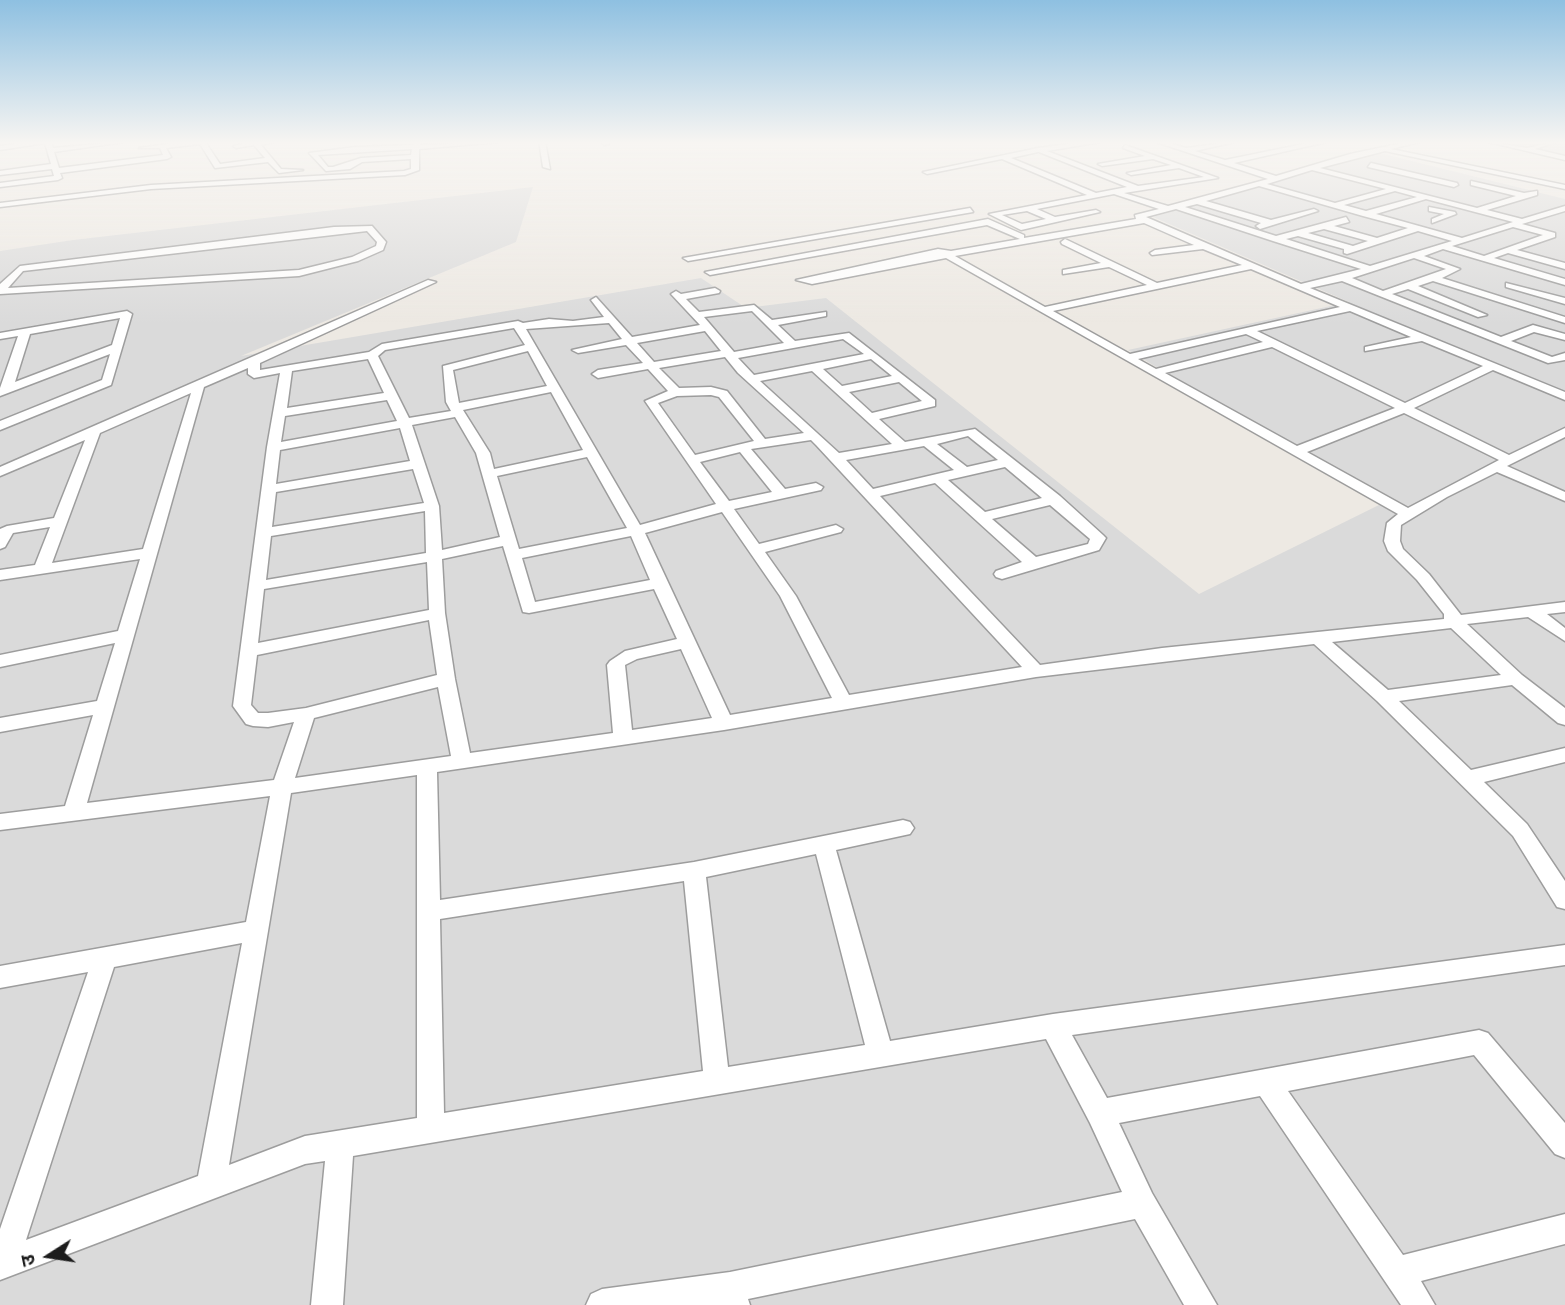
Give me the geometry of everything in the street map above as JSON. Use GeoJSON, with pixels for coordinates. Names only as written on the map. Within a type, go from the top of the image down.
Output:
{"type":"FeatureCollection","features":[{"type":"Feature","properties":{"kind":"street"},"geometry":{"type":"LineString","coordinates":[[0,205],[26,202]]}},
{"type":"Feature","properties":{"kind":"street"},"geometry":{"type":"LineString","coordinates":[[1063,202],[993,214],[1019,227],[1096,212]]}},
{"type":"Feature","properties":{"kind":"street"},"geometry":{"type":"LineString","coordinates":[[1150,202],[1370,269]]}},
{"type":"Feature","properties":{"kind":"street"},"geometry":{"type":"LineString","coordinates":[[944,253],[1141,219],[1198,202],[1270,223]]}},
{"type":"Feature","properties":{"kind":"street"},"geometry":{"type":"LineString","coordinates":[[1285,202],[1359,223]]}},
{"type":"Feature","properties":{"kind":"street"},"geometry":{"type":"LineString","coordinates":[[1324,202],[1460,240]]}},
{"type":"Feature","properties":{"kind":"street"},"geometry":{"type":"LineString","coordinates":[[1335,205],[1347,202]]}},
{"type":"Feature","properties":{"kind":"street"},"geometry":{"type":"LineString","coordinates":[[1366,214],[1407,202],[1452,214],[1436,221]]}},
{"type":"Feature","properties":{"kind":"street"},"geometry":{"type":"LineString","coordinates":[[1446,202],[1565,238]]}},
{"type":"Feature","properties":{"kind":"street"},"geometry":{"type":"LineString","coordinates":[[1487,202],[1496,204]]}},
{"type":"Feature","properties":{"kind":"street"},"geometry":{"type":"LineString","coordinates":[[1478,210],[1503,202]]}},
{"type":"Feature","properties":{"kind":"street"},"geometry":{"type":"LineString","coordinates":[[1028,208],[1054,220]]}},
{"type":"Feature","properties":{"kind":"street"},"geometry":{"type":"LineString","coordinates":[[1387,208],[1411,215]]}},
{"type":"Feature","properties":{"kind":"street"},"geometry":{"type":"LineString","coordinates":[[1300,287],[1343,278],[1565,208]]}},
{"type":"Feature","properties":{"kind":"street"},"geometry":{"type":"LineString","coordinates":[[688,258],[970,210]]}},
{"type":"Feature","properties":{"kind":"street"},"geometry":{"type":"LineString","coordinates":[[1247,230],[1314,211]]}},
{"type":"Feature","properties":{"kind":"street"},"geometry":{"type":"LineString","coordinates":[[1423,218],[1447,224]]}},
{"type":"Feature","properties":{"kind":"street"},"geometry":{"type":"LineString","coordinates":[[844,273],[1021,237],[1141,219],[1420,338],[1565,396]]}},
{"type":"Feature","properties":{"kind":"street"},"geometry":{"type":"LineString","coordinates":[[1276,239],[1346,220]]}},
{"type":"Feature","properties":{"kind":"street"},"geometry":{"type":"LineString","coordinates":[[710,272],[988,222],[1021,237]]}},
{"type":"Feature","properties":{"kind":"street"},"geometry":{"type":"LineString","coordinates":[[887,223],[1408,513]]}},
{"type":"Feature","properties":{"kind":"street"},"geometry":{"type":"LineString","coordinates":[[1324,226],[1377,241]]}},
{"type":"Feature","properties":{"kind":"street"},"geometry":{"type":"LineString","coordinates":[[1458,227],[1481,233]]}},
{"type":"Feature","properties":{"kind":"street"},"geometry":{"type":"LineString","coordinates":[[356,228],[369,228],[382,242],[380,248],[355,259],[299,273],[0,290],[20,269],[356,228]]}},
{"type":"Feature","properties":{"kind":"street"},"geometry":{"type":"LineString","coordinates":[[1299,233],[1350,250],[1418,228]]}},
{"type":"Feature","properties":{"kind":"street"},"geometry":{"type":"LineString","coordinates":[[1385,231],[1398,235]]}},
{"type":"Feature","properties":{"kind":"street"},"geometry":{"type":"LineString","coordinates":[[1483,259],[1552,235]]}},
{"type":"Feature","properties":{"kind":"street"},"geometry":{"type":"LineString","coordinates":[[1065,242],[1156,286]]}},
{"type":"Feature","properties":{"kind":"street"},"geometry":{"type":"LineString","coordinates":[[767,244],[789,258]]}},
{"type":"Feature","properties":{"kind":"street"},"geometry":{"type":"LineString","coordinates":[[1155,253],[1203,246]]}},
{"type":"Feature","properties":{"kind":"street"},"geometry":{"type":"LineString","coordinates":[[1441,246],[1565,282]]}},
{"type":"Feature","properties":{"kind":"street"},"geometry":{"type":"LineString","coordinates":[[1507,250],[1565,266]]}},
{"type":"Feature","properties":{"kind":"street"},"geometry":{"type":"LineString","coordinates":[[1382,294],[1411,287],[1455,269],[1413,255]]}},
{"type":"Feature","properties":{"kind":"street"},"geometry":{"type":"LineString","coordinates":[[1549,262],[1565,256]]}},
{"type":"Feature","properties":{"kind":"street"},"geometry":{"type":"LineString","coordinates":[[79,270],[90,261]]}},
{"type":"Feature","properties":{"kind":"street"},"geometry":{"type":"LineString","coordinates":[[1066,272],[1110,264]]}},
{"type":"Feature","properties":{"kind":"street"},"geometry":{"type":"LineString","coordinates":[[1043,310],[1252,266]]}},
{"type":"Feature","properties":{"kind":"street"},"geometry":{"type":"LineString","coordinates":[[1484,294],[1536,274]]}},
{"type":"Feature","properties":{"kind":"street"},"geometry":{"type":"LineString","coordinates":[[1343,278],[1549,363],[1565,356]]}},
{"type":"Feature","properties":{"kind":"street"},"geometry":{"type":"LineString","coordinates":[[1433,278],[1565,320]]}},
{"type":"Feature","properties":{"kind":"street"},"geometry":{"type":"LineString","coordinates":[[58,288],[68,279]]}},
{"type":"Feature","properties":{"kind":"street"},"geometry":{"type":"LineString","coordinates":[[0,472],[431,282]]}},
{"type":"Feature","properties":{"kind":"street"},"geometry":{"type":"LineString","coordinates":[[1509,285],[1565,301]]}},
{"type":"Feature","properties":{"kind":"street"},"geometry":{"type":"LineString","coordinates":[[1411,287],[1478,317],[1510,302]]}},
{"type":"Feature","properties":{"kind":"street"},"geometry":{"type":"LineString","coordinates":[[715,291],[677,295],[752,379],[836,458],[1036,671]]}},
{"type":"Feature","properties":{"kind":"street"},"geometry":{"type":"LineString","coordinates":[[596,300],[651,367],[676,392]]}},
{"type":"Feature","properties":{"kind":"street"},"geometry":{"type":"LineString","coordinates":[[808,304],[931,403],[870,417]]}},
{"type":"Feature","properties":{"kind":"street"},"geometry":{"type":"LineString","coordinates":[[697,315],[751,308],[758,310],[793,345]]}},
{"type":"Feature","properties":{"kind":"street"},"geometry":{"type":"LineString","coordinates":[[1130,357],[1350,308]]}},
{"type":"Feature","properties":{"kind":"street"},"geometry":{"type":"LineString","coordinates":[[1382,322],[1425,311]]}},
{"type":"Feature","properties":{"kind":"street"},"geometry":{"type":"LineString","coordinates":[[0,336],[127,314],[107,382],[0,426]]}},
{"type":"Feature","properties":{"kind":"street"},"geometry":{"type":"LineString","coordinates":[[519,327],[549,322],[573,324],[612,318]]}},
{"type":"Feature","properties":{"kind":"street"},"geometry":{"type":"LineString","coordinates":[[771,323],[833,324]]}},
{"type":"Feature","properties":{"kind":"street"},"geometry":{"type":"LineString","coordinates":[[254,361],[254,374],[372,355],[382,348],[517,324],[636,531],[724,723]]}},
{"type":"Feature","properties":{"kind":"street"},"geometry":{"type":"LineString","coordinates":[[598,374],[793,345],[833,324]]}},
{"type":"Feature","properties":{"kind":"street"},"geometry":{"type":"LineString","coordinates":[[578,350],[708,327]]}},
{"type":"Feature","properties":{"kind":"street"},"geometry":{"type":"LineString","coordinates":[[1501,341],[1533,328],[1565,337]]}},
{"type":"Feature","properties":{"kind":"street"},"geometry":{"type":"LineString","coordinates":[[1247,330],[1403,409],[1565,497]]}},
{"type":"Feature","properties":{"kind":"street"},"geometry":{"type":"LineString","coordinates":[[3,391],[25,332]]}},
{"type":"Feature","properties":{"kind":"street"},"geometry":{"type":"LineString","coordinates":[[1369,349],[1420,338]]}},
{"type":"Feature","properties":{"kind":"street"},"geometry":{"type":"LineString","coordinates":[[1157,372],[1273,343]]}},
{"type":"Feature","properties":{"kind":"street"},"geometry":{"type":"LineString","coordinates":[[3,391],[118,347]]}},
{"type":"Feature","properties":{"kind":"street"},"geometry":{"type":"LineString","coordinates":[[531,347],[447,368],[452,402],[482,453],[529,608],[660,583]]}},
{"type":"Feature","properties":{"kind":"street"},"geometry":{"type":"LineString","coordinates":[[372,355],[405,424],[432,506],[437,612],[446,679],[463,760]]}},
{"type":"Feature","properties":{"kind":"street"},"geometry":{"type":"LineString","coordinates":[[752,379],[873,355]]}},
{"type":"Feature","properties":{"kind":"street"},"geometry":{"type":"LineString","coordinates":[[814,367],[903,447]]}},
{"type":"Feature","properties":{"kind":"street"},"geometry":{"type":"LineString","coordinates":[[1297,451],[1403,409],[1491,367]]}},
{"type":"Feature","properties":{"kind":"street"},"geometry":{"type":"LineString","coordinates":[[287,369],[274,447],[242,706],[253,719],[268,720],[306,714],[446,679]]}},
{"type":"Feature","properties":{"kind":"street"},"geometry":{"type":"LineString","coordinates":[[841,390],[902,378]]}},
{"type":"Feature","properties":{"kind":"street"},"geometry":{"type":"LineString","coordinates":[[74,813],[199,384]]}},
{"type":"Feature","properties":{"kind":"street"},"geometry":{"type":"LineString","coordinates":[[274,447],[405,424],[555,388]]}},
{"type":"Feature","properties":{"kind":"street"},"geometry":{"type":"LineString","coordinates":[[762,443],[723,394],[711,391],[676,392],[651,401],[788,596],[844,703]]}},
{"type":"Feature","properties":{"kind":"street"},"geometry":{"type":"LineString","coordinates":[[279,413],[391,396]]}},
{"type":"Feature","properties":{"kind":"street"},"geometry":{"type":"LineString","coordinates":[[42,568],[95,430]]}},
{"type":"Feature","properties":{"kind":"street"},"geometry":{"type":"LineString","coordinates":[[836,458],[970,432],[1055,499],[1098,538],[1094,547],[1002,574]]}},
{"type":"Feature","properties":{"kind":"street"},"geometry":{"type":"LineString","coordinates":[[1393,531],[1565,432]]}},
{"type":"Feature","properties":{"kind":"street"},"geometry":{"type":"LineString","coordinates":[[694,459],[762,443],[814,436]]}},
{"type":"Feature","properties":{"kind":"street"},"geometry":{"type":"LineString","coordinates":[[927,442],[965,473]]}},
{"type":"Feature","properties":{"kind":"street"},"geometry":{"type":"LineString","coordinates":[[1565,442],[1505,466],[1408,513],[1394,523],[1392,541],[1396,551],[1452,613],[1453,621],[1516,679],[1565,718]]}},
{"type":"Feature","properties":{"kind":"street"},"geometry":{"type":"LineString","coordinates":[[744,448],[780,493]]}},
{"type":"Feature","properties":{"kind":"street"},"geometry":{"type":"LineString","coordinates":[[489,474],[593,452]]}},
{"type":"Feature","properties":{"kind":"street"},"geometry":{"type":"LineString","coordinates":[[870,494],[1008,462]]}},
{"type":"Feature","properties":{"kind":"street"},"geometry":{"type":"LineString","coordinates":[[269,489],[418,464]]}},
{"type":"Feature","properties":{"kind":"street"},"geometry":{"type":"LineString","coordinates":[[939,479],[1033,563]]}},
{"type":"Feature","properties":{"kind":"street"},"geometry":{"type":"LineString","coordinates":[[256,586],[436,556],[636,531],[726,506],[816,486]]}},
{"type":"Feature","properties":{"kind":"street"},"geometry":{"type":"LineString","coordinates":[[982,517],[1055,499]]}},
{"type":"Feature","properties":{"kind":"street"},"geometry":{"type":"LineString","coordinates":[[263,533],[432,506]]}},
{"type":"Feature","properties":{"kind":"street"},"geometry":{"type":"LineString","coordinates":[[0,544],[7,530],[60,521]]}},
{"type":"Feature","properties":{"kind":"street"},"geometry":{"type":"LineString","coordinates":[[754,550],[836,529]]}},
{"type":"Feature","properties":{"kind":"street"},"geometry":{"type":"LineString","coordinates":[[0,575],[150,553]]}},
{"type":"Feature","properties":{"kind":"street"},"geometry":{"type":"LineString","coordinates":[[0,822],[282,787],[624,738],[1036,671],[1162,654],[1448,624],[1453,621],[1565,607]]}},
{"type":"Feature","properties":{"kind":"street"},"geometry":{"type":"LineString","coordinates":[[1530,611],[1565,636]]}},
{"type":"Feature","properties":{"kind":"street"},"geometry":{"type":"LineString","coordinates":[[247,651],[437,612]]}},
{"type":"Feature","properties":{"kind":"street"},"geometry":{"type":"LineString","coordinates":[[0,661],[126,635]]}},
{"type":"Feature","properties":{"kind":"street"},"geometry":{"type":"LineString","coordinates":[[1318,638],[1384,697],[1520,830],[1565,900]]}},
{"type":"Feature","properties":{"kind":"street"},"geometry":{"type":"LineString","coordinates":[[624,738],[615,671],[619,661],[638,653],[686,642]]}},
{"type":"Feature","properties":{"kind":"street"},"geometry":{"type":"LineString","coordinates":[[1384,697],[1516,679]]}},
{"type":"Feature","properties":{"kind":"street"},"geometry":{"type":"LineString","coordinates":[[0,725],[105,706]]}},
{"type":"Feature","properties":{"kind":"street"},"geometry":{"type":"LineString","coordinates":[[211,1185],[282,787],[306,714]]}},
{"type":"Feature","properties":{"kind":"street"},"geometry":{"type":"LineString","coordinates":[[1469,778],[1565,755]]}},
{"type":"Feature","properties":{"kind":"street"},"geometry":{"type":"LineString","coordinates":[[427,765],[430,1129]]}},
{"type":"Feature","properties":{"kind":"street"},"geometry":{"type":"LineString","coordinates":[[429,911],[694,872],[903,828]]}},
{"type":"Feature","properties":{"kind":"street"},"geometry":{"type":"LineString","coordinates":[[824,844],[880,1055]]}},
{"type":"Feature","properties":{"kind":"street"},"geometry":{"type":"LineString","coordinates":[[694,872],[717,1082]]}},
{"type":"Feature","properties":{"kind":"street"},"geometry":{"type":"LineString","coordinates":[[0,977],[256,930]]}},
{"type":"Feature","properties":{"kind":"street"},"geometry":{"type":"LineString","coordinates":[[1,1264],[305,1150],[1053,1026],[1565,955]]}},
{"type":"Feature","properties":{"kind":"street"},"geometry":{"type":"LineString","coordinates":[[1,1264],[105,958]]}},
{"type":"Feature","properties":{"kind":"street"},"geometry":{"type":"LineString","coordinates":[[1053,1026],[1100,1113],[1142,1203],[1200,1305]]}},
{"type":"Feature","properties":{"kind":"street"},"geometry":{"type":"LineString","coordinates":[[1100,1113],[1479,1042],[1565,1144]]}},
{"type":"Feature","properties":{"kind":"street"},"geometry":{"type":"LineString","coordinates":[[1266,1082],[1419,1305]]}},
{"type":"Feature","properties":{"kind":"street"},"geometry":{"type":"LineString","coordinates":[[327,1305],[340,1144]]}},
{"type":"Feature","properties":{"kind":"street"},"geometry":{"type":"LineString","coordinates":[[602,1305],[732,1296],[1142,1203]]}},
{"type":"Feature","properties":{"kind":"street"},"geometry":{"type":"LineString","coordinates":[[1396,1272],[1565,1229]]}},
{"type":"Feature","properties":{"kind":"shaded area"},"geometry":{"type":"Polygon","coordinates":[[[404,202],[528,202],[516,242],[241,356],[701,278],[746,308],[826,298],[1199,594],[1383,503],[1128,350],[1349,302],[1153,217],[1205,202],[1565,202],[1565,1305],[0,1305],[0,251],[73,240],[404,202]]]}}]}
